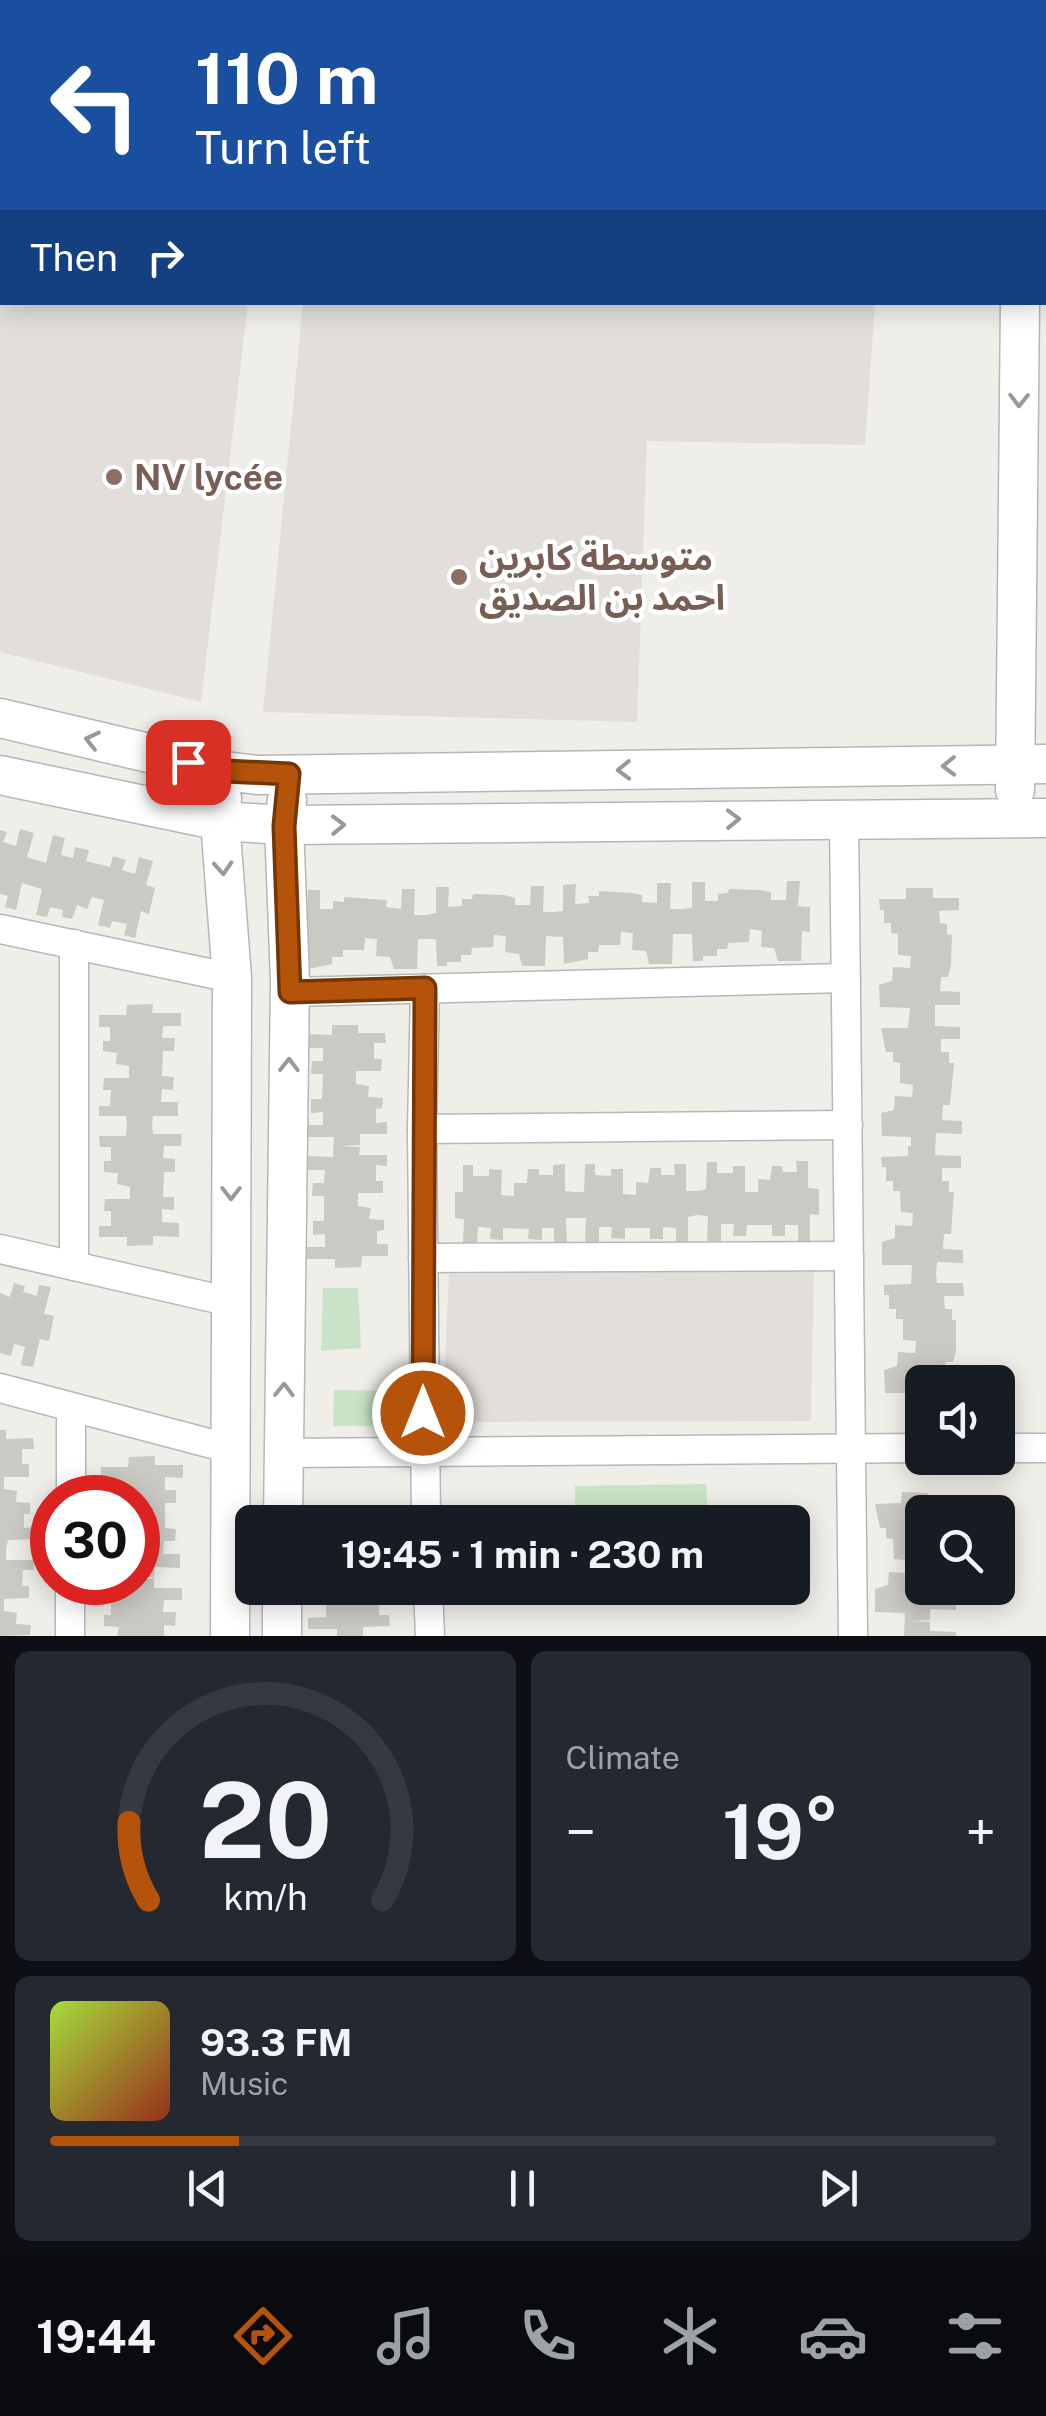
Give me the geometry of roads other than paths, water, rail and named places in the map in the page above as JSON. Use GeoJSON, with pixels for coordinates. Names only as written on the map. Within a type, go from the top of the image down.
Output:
{"type":"FeatureCollection","features":[{"type":"Feature","properties":{"kind":"street"},"geometry":{"type":"LineString","coordinates":[[0,775],[220,821],[284,826],[1030,818],[1020,305]]}},
{"type":"Feature","properties":{"kind":"street"},"geometry":{"type":"LineString","coordinates":[[0,718],[225,771],[289,774],[1030,765]]}},
{"type":"Feature","properties":{"kind":"street"},"geometry":{"type":"LineString","coordinates":[[225,771],[220,821],[232,978],[230,1636]]}},
{"type":"Feature","properties":{"kind":"street"},"geometry":{"type":"LineString","coordinates":[[283,1505],[290,987],[284,826],[289,774]]}},
{"type":"Feature","properties":{"kind":"street"},"geometry":{"type":"LineString","coordinates":[[844,818],[853,1636]]}},
{"type":"Feature","properties":{"kind":"street"},"geometry":{"type":"LineString","coordinates":[[0,928],[290,987],[425,988],[846,978]]}},
{"type":"Feature","properties":{"kind":"street"},"geometry":{"type":"LineString","coordinates":[[74,944],[74,1266]]}},
{"type":"Feature","properties":{"kind":"street"},"geometry":{"type":"LineString","coordinates":[[425,988],[422,1128],[425,1505]]}},
{"type":"Feature","properties":{"kind":"street"},"geometry":{"type":"LineString","coordinates":[[422,1128],[848,1125]]}},
{"type":"Feature","properties":{"kind":"street"},"geometry":{"type":"LineString","coordinates":[[0,1249],[231,1302]]}},
{"type":"Feature","properties":{"kind":"street"},"geometry":{"type":"LineString","coordinates":[[423,1258],[849,1256]]}},
{"type":"Feature","properties":{"kind":"street"},"geometry":{"type":"LineString","coordinates":[[0,1388],[231,1449],[283,1453],[905,1448]]}},
{"type":"Feature","properties":{"kind":"street"},"geometry":{"type":"LineString","coordinates":[[71,1407],[71,1475]]}},
{"type":"Feature","properties":{"kind":"street"},"geometry":{"type":"LineString","coordinates":[[1015,1448],[1046,1448]]}},
{"type":"Feature","properties":{"kind":"street"},"geometry":{"type":"LineString","coordinates":[[70,1605],[70,1636]]}},
{"type":"Feature","properties":{"kind":"street"},"geometry":{"type":"LineString","coordinates":[[282,1605],[282,1636]]}},
{"type":"Feature","properties":{"kind":"street"},"geometry":{"type":"LineString","coordinates":[[429,1605],[430,1636]]}},
{"type":"Feature","properties":{"kind":"place","name":"NV lycée"},"geometry":{"type":"Point","coordinates":[114,477]}},
{"type":"Feature","properties":{"kind":"place","name":"متوسطة كابرين احمد بن الصديق"},"geometry":{"type":"Point","coordinates":[459,577]}}]}
